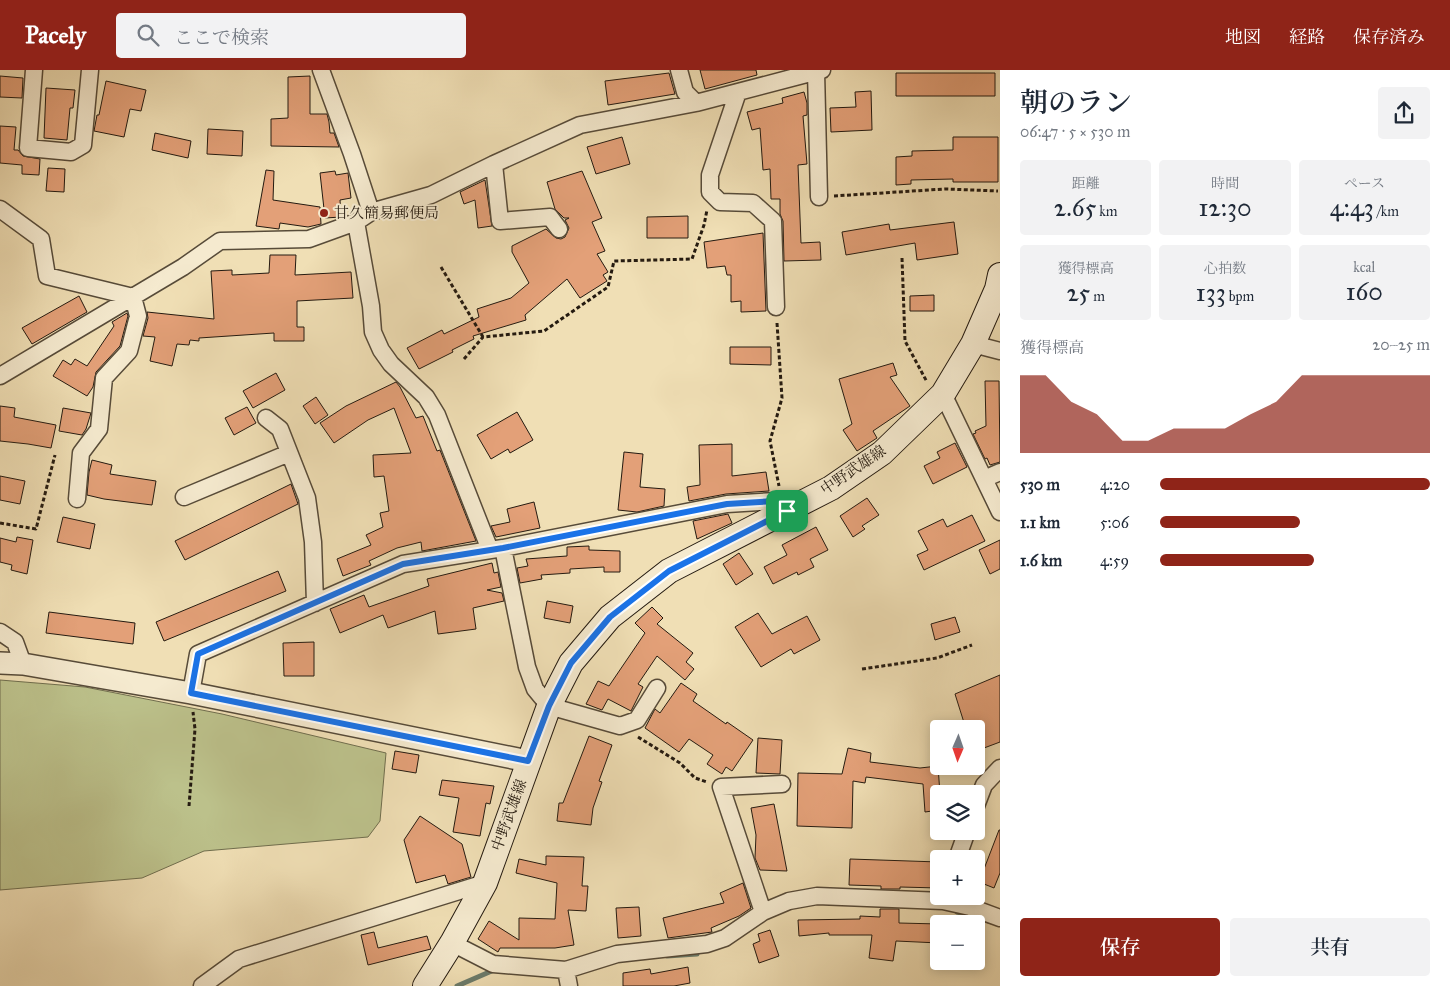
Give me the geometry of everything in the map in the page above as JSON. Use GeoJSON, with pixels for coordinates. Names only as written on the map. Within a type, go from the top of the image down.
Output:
{"type":"FeatureCollection","features":[{"type":"Feature","properties":{"kind":"main road","name":"中野武雄線"},"geometry":{"type":"LineString","coordinates":[[425,986],[452,943],[485,883],[549,706],[571,663],[610,617],[669,571],[781,506],[831,488],[882,453],[944,394],[973,344],[997,289],[1000,274]]}},
{"type":"Feature","properties":{"kind":"street"},"geometry":{"type":"LineString","coordinates":[[34,70],[28,148],[71,152],[83,144],[85,70]]}},
{"type":"Feature","properties":{"kind":"street"},"geometry":{"type":"LineString","coordinates":[[321,70],[371,212]]}},
{"type":"Feature","properties":{"kind":"street"},"geometry":{"type":"LineString","coordinates":[[679,70],[685,92],[696,104]]}},
{"type":"Feature","properties":{"kind":"street"},"geometry":{"type":"LineString","coordinates":[[0,376],[183,267],[220,241],[309,239],[356,222],[371,212],[431,196],[494,164],[580,125],[696,104],[819,71],[819,197]]}},
{"type":"Feature","properties":{"kind":"street"},"geometry":{"type":"LineString","coordinates":[[738,92],[710,175],[710,192],[720,202],[753,203],[774,221],[776,307]]}},
{"type":"Feature","properties":{"kind":"street"},"geometry":{"type":"LineString","coordinates":[[494,164],[500,221],[550,217],[559,229]]}},
{"type":"Feature","properties":{"kind":"street"},"geometry":{"type":"LineString","coordinates":[[0,208],[41,238],[48,276],[133,297]]}},
{"type":"Feature","properties":{"kind":"street"},"geometry":{"type":"LineString","coordinates":[[356,222],[371,306],[373,332],[380,350],[391,364],[426,397],[437,415],[497,549],[527,667],[535,689],[549,706],[620,726],[637,720],[656,688]]}},
{"type":"Feature","properties":{"kind":"street"},"geometry":{"type":"LineString","coordinates":[[77,499],[81,453],[99,429],[104,378],[129,351],[138,316],[133,297]]}},
{"type":"Feature","properties":{"kind":"street"},"geometry":{"type":"LineString","coordinates":[[973,344],[1000,351]]}},
{"type":"Feature","properties":{"kind":"street"},"geometry":{"type":"LineString","coordinates":[[944,394],[1000,512]]}},
{"type":"Feature","properties":{"kind":"street"},"geometry":{"type":"LineString","coordinates":[[266,418],[280,429],[307,498],[313,542],[315,603]]}},
{"type":"Feature","properties":{"kind":"street"},"geometry":{"type":"LineString","coordinates":[[184,497],[289,453]]}},
{"type":"Feature","properties":{"kind":"street"},"geometry":{"type":"LineString","coordinates":[[984,479],[1000,472]]}},
{"type":"Feature","properties":{"kind":"street"},"geometry":{"type":"LineString","coordinates":[[191,693],[198,654],[403,564],[497,549],[727,504],[781,506]]}},
{"type":"Feature","properties":{"kind":"street"},"geometry":{"type":"LineString","coordinates":[[0,632],[15,642],[23,664]]}},
{"type":"Feature","properties":{"kind":"street"},"geometry":{"type":"LineString","coordinates":[[0,663],[23,664],[191,693],[528,761]]}},
{"type":"Feature","properties":{"kind":"street"},"geometry":{"type":"LineString","coordinates":[[984,785],[1000,768]]}},
{"type":"Feature","properties":{"kind":"street"},"geometry":{"type":"LineString","coordinates":[[763,912],[720,787],[782,784]]}},
{"type":"Feature","properties":{"kind":"street"},"geometry":{"type":"LineString","coordinates":[[202,986],[239,959],[485,883]]}},
{"type":"Feature","properties":{"kind":"street"},"geometry":{"type":"LineString","coordinates":[[452,943],[493,964],[566,970],[617,954],[707,944],[725,938],[763,912],[789,901],[817,896],[930,899]]}},
{"type":"Feature","properties":{"kind":"street"},"geometry":{"type":"LineString","coordinates":[[964,905],[1000,918]]}},
{"type":"Feature","properties":{"kind":"street"},"geometry":{"type":"LineString","coordinates":[[566,970],[569,986]]}},
{"type":"Feature","properties":{"kind":"path"},"geometry":{"type":"LineString","coordinates":[[819,197],[944,189],[998,191]]}},
{"type":"Feature","properties":{"kind":"path"},"geometry":{"type":"LineString","coordinates":[[464,359],[483,337],[544,331],[608,287],[614,261],[692,259],[704,226],[710,192]]}},
{"type":"Feature","properties":{"kind":"path"},"geometry":{"type":"LineString","coordinates":[[902,258],[905,342],[928,386],[944,394]]}},
{"type":"Feature","properties":{"kind":"path"},"geometry":{"type":"LineString","coordinates":[[441,267],[483,337]]}},
{"type":"Feature","properties":{"kind":"path"},"geometry":{"type":"LineString","coordinates":[[776,307],[782,398],[770,441],[780,490],[781,506]]}},
{"type":"Feature","properties":{"kind":"path"},"geometry":{"type":"LineString","coordinates":[[0,523],[36,529],[54,455]]}},
{"type":"Feature","properties":{"kind":"path"},"geometry":{"type":"LineString","coordinates":[[862,669],[937,658],[972,645]]}},
{"type":"Feature","properties":{"kind":"path"},"geometry":{"type":"LineString","coordinates":[[189,806],[195,729],[191,693]]}},
{"type":"Feature","properties":{"kind":"path"},"geometry":{"type":"LineString","coordinates":[[620,726],[680,763],[695,778],[720,787]]}},
{"type":"Feature","properties":{"kind":"green space"},"geometry":{"type":"Polygon","coordinates":[[[0,680],[85,687],[222,714],[386,753],[380,821],[368,837],[204,851],[142,878],[0,890],[0,680]]]}},
{"type":"Feature","properties":{"kind":"building"},"geometry":{"type":"Polygon","coordinates":[[[700,70],[756,70],[757,75],[705,89],[700,70]]]}},
{"type":"Feature","properties":{"kind":"building"},"geometry":{"type":"Polygon","coordinates":[[[669,73],[675,94],[608,105],[605,81],[669,73]]]}},
{"type":"Feature","properties":{"kind":"building"},"geometry":{"type":"Polygon","coordinates":[[[896,73],[995,73],[995,96],[896,96],[896,73]]]}},
{"type":"Feature","properties":{"kind":"building"},"geometry":{"type":"Polygon","coordinates":[[[0,76],[23,78],[22,98],[0,97],[0,76]]]}},
{"type":"Feature","properties":{"kind":"building"},"geometry":{"type":"Polygon","coordinates":[[[310,76],[310,114],[327,114],[330,133],[334,133],[339,147],[271,146],[271,119],[288,118],[288,77],[310,76]]]}},
{"type":"Feature","properties":{"kind":"building"},"geometry":{"type":"Polygon","coordinates":[[[106,81],[146,90],[141,111],[130,109],[124,137],[94,131],[106,81]]]}},
{"type":"Feature","properties":{"kind":"building"},"geometry":{"type":"Polygon","coordinates":[[[46,88],[75,90],[73,108],[70,108],[67,140],[44,138],[46,88]]]}},
{"type":"Feature","properties":{"kind":"building"},"geometry":{"type":"Polygon","coordinates":[[[871,91],[872,130],[831,132],[830,108],[856,107],[855,92],[871,91]]]}},
{"type":"Feature","properties":{"kind":"building"},"geometry":{"type":"Polygon","coordinates":[[[804,92],[807,103],[807,115],[803,116],[807,164],[798,165],[801,243],[820,242],[821,260],[784,261],[783,221],[780,214],[780,199],[771,199],[770,169],[763,170],[760,128],[752,130],[747,112],[783,103],[782,98],[804,92]]]}},
{"type":"Feature","properties":{"kind":"building"},"geometry":{"type":"Polygon","coordinates":[[[0,126],[16,127],[14,150],[18,150],[23,156],[40,159],[39,175],[22,174],[22,165],[0,163],[0,126]]]}},
{"type":"Feature","properties":{"kind":"building"},"geometry":{"type":"Polygon","coordinates":[[[208,129],[243,131],[242,156],[207,154],[208,129]]]}},
{"type":"Feature","properties":{"kind":"building"},"geometry":{"type":"Polygon","coordinates":[[[155,133],[191,141],[188,158],[152,150],[155,133]]]}},
{"type":"Feature","properties":{"kind":"building"},"geometry":{"type":"Polygon","coordinates":[[[622,137],[630,164],[596,174],[587,147],[622,137]]]}},
{"type":"Feature","properties":{"kind":"building"},"geometry":{"type":"Polygon","coordinates":[[[953,137],[998,137],[998,182],[953,182],[953,179],[911,180],[911,184],[896,185],[896,157],[912,156],[912,151],[953,150],[953,137]]]}},
{"type":"Feature","properties":{"kind":"building"},"geometry":{"type":"Polygon","coordinates":[[[48,168],[65,169],[64,192],[46,191],[48,168]]]}},
{"type":"Feature","properties":{"kind":"building"},"geometry":{"type":"Polygon","coordinates":[[[266,170],[274,171],[273,200],[320,207],[321,224],[308,227],[280,223],[279,229],[256,226],[266,170]]]}},
{"type":"Feature","properties":{"kind":"building"},"geometry":{"type":"Polygon","coordinates":[[[335,171],[336,175],[348,173],[351,198],[340,200],[341,217],[325,218],[320,173],[335,171]]]}},
{"type":"Feature","properties":{"kind":"building"},"geometry":{"type":"Polygon","coordinates":[[[582,171],[602,218],[592,222],[605,251],[597,254],[608,272],[603,275],[607,281],[580,298],[567,279],[525,315],[526,320],[473,336],[474,339],[452,350],[453,352],[419,369],[407,348],[442,330],[444,334],[479,317],[477,309],[511,298],[529,283],[512,252],[512,246],[546,229],[556,238],[561,239],[565,237],[569,228],[565,220],[569,218],[564,218],[555,209],[547,182],[582,171]]]}},
{"type":"Feature","properties":{"kind":"building"},"geometry":{"type":"Polygon","coordinates":[[[485,180],[492,226],[478,228],[475,200],[464,204],[460,192],[485,180]]]}},
{"type":"Feature","properties":{"kind":"building"},"geometry":{"type":"Polygon","coordinates":[[[688,216],[688,238],[647,238],[647,217],[688,216]]]}},
{"type":"Feature","properties":{"kind":"building"},"geometry":{"type":"Polygon","coordinates":[[[954,222],[958,254],[917,260],[915,243],[846,255],[842,232],[889,224],[890,230],[954,222]]]}},
{"type":"Feature","properties":{"kind":"building"},"geometry":{"type":"Polygon","coordinates":[[[763,233],[766,311],[741,312],[741,301],[731,302],[731,275],[727,275],[725,266],[707,268],[704,242],[763,233]]]}},
{"type":"Feature","properties":{"kind":"building"},"geometry":{"type":"Polygon","coordinates":[[[270,255],[296,255],[295,275],[351,272],[353,298],[297,301],[297,327],[304,327],[304,341],[274,341],[274,333],[199,338],[199,341],[190,340],[189,345],[177,344],[172,366],[150,361],[155,337],[143,336],[148,318],[147,312],[214,319],[211,271],[232,270],[232,275],[269,273],[270,255]]]}},
{"type":"Feature","properties":{"kind":"building"},"geometry":{"type":"Polygon","coordinates":[[[934,295],[934,311],[910,311],[910,296],[934,295]]]}},
{"type":"Feature","properties":{"kind":"building"},"geometry":{"type":"Polygon","coordinates":[[[79,296],[87,312],[32,344],[22,328],[79,296]]]}},
{"type":"Feature","properties":{"kind":"building"},"geometry":{"type":"Polygon","coordinates":[[[127,313],[128,316],[120,346],[96,372],[93,387],[87,396],[53,376],[63,360],[71,365],[75,359],[87,366],[114,326],[112,322],[127,313]]]}},
{"type":"Feature","properties":{"kind":"building"},"geometry":{"type":"Polygon","coordinates":[[[730,347],[771,347],[771,365],[730,364],[730,347]]]}},
{"type":"Feature","properties":{"kind":"building"},"geometry":{"type":"Polygon","coordinates":[[[893,363],[897,375],[890,377],[910,406],[873,431],[877,438],[857,451],[843,430],[852,424],[839,379],[893,363]]]}},
{"type":"Feature","properties":{"kind":"building"},"geometry":{"type":"Polygon","coordinates":[[[276,373],[285,390],[253,408],[243,391],[276,373]]]}},
{"type":"Feature","properties":{"kind":"building"},"geometry":{"type":"Polygon","coordinates":[[[985,381],[999,381],[1000,462],[990,465],[973,434],[976,433],[975,431],[986,426],[985,381]]]}},
{"type":"Feature","properties":{"kind":"building"},"geometry":{"type":"Polygon","coordinates":[[[396,382],[416,418],[423,416],[437,451],[440,450],[476,541],[422,551],[421,542],[397,548],[369,561],[371,565],[343,576],[337,559],[371,545],[366,535],[383,527],[380,513],[389,511],[384,476],[374,477],[373,455],[411,453],[394,408],[368,420],[334,443],[320,423],[346,406],[396,382]]]}},
{"type":"Feature","properties":{"kind":"building"},"geometry":{"type":"Polygon","coordinates":[[[316,397],[328,415],[315,424],[303,406],[316,397]]]}},
{"type":"Feature","properties":{"kind":"building"},"geometry":{"type":"Polygon","coordinates":[[[0,406],[15,408],[14,417],[56,425],[51,448],[0,441],[0,406]]]}},
{"type":"Feature","properties":{"kind":"building"},"geometry":{"type":"Polygon","coordinates":[[[247,407],[256,423],[234,435],[225,418],[247,407]]]}},
{"type":"Feature","properties":{"kind":"building"},"geometry":{"type":"Polygon","coordinates":[[[63,408],[91,413],[82,435],[59,431],[63,408]]]}},
{"type":"Feature","properties":{"kind":"building"},"geometry":{"type":"Polygon","coordinates":[[[517,412],[533,440],[510,453],[508,449],[491,459],[477,435],[517,412]]]}},
{"type":"Feature","properties":{"kind":"building"},"geometry":{"type":"Polygon","coordinates":[[[955,443],[967,467],[933,484],[924,466],[940,458],[937,452],[955,443]]]}},
{"type":"Feature","properties":{"kind":"building"},"geometry":{"type":"Polygon","coordinates":[[[732,444],[732,476],[766,472],[769,491],[726,494],[689,501],[687,487],[700,485],[699,445],[732,444]]]}},
{"type":"Feature","properties":{"kind":"building"},"geometry":{"type":"Polygon","coordinates":[[[624,452],[643,454],[640,487],[665,489],[664,506],[637,512],[618,510],[624,452]]]}},
{"type":"Feature","properties":{"kind":"building"},"geometry":{"type":"Polygon","coordinates":[[[92,460],[112,465],[110,474],[156,481],[152,505],[87,495],[92,460]]]}},
{"type":"Feature","properties":{"kind":"building"},"geometry":{"type":"Polygon","coordinates":[[[0,476],[25,481],[20,504],[0,500],[0,476]]]}},
{"type":"Feature","properties":{"kind":"building"},"geometry":{"type":"Polygon","coordinates":[[[291,484],[298,504],[185,560],[175,541],[291,484]]]}},
{"type":"Feature","properties":{"kind":"building"},"geometry":{"type":"Polygon","coordinates":[[[867,498],[879,515],[862,526],[865,529],[853,537],[840,516],[867,498]]]}},
{"type":"Feature","properties":{"kind":"building"},"geometry":{"type":"Polygon","coordinates":[[[534,502],[540,528],[496,537],[491,526],[510,522],[507,509],[534,502]]]}},
{"type":"Feature","properties":{"kind":"building"},"geometry":{"type":"Polygon","coordinates":[[[728,514],[732,523],[697,539],[693,521],[728,514]]]}},
{"type":"Feature","properties":{"kind":"building"},"geometry":{"type":"Polygon","coordinates":[[[972,515],[985,541],[924,570],[917,555],[928,550],[918,531],[943,519],[947,527],[972,515]]]}},
{"type":"Feature","properties":{"kind":"building"},"geometry":{"type":"Polygon","coordinates":[[[63,517],[95,524],[90,549],[57,542],[63,517]]]}},
{"type":"Feature","properties":{"kind":"building"},"geometry":{"type":"Polygon","coordinates":[[[816,527],[828,550],[810,559],[814,567],[798,575],[797,572],[773,584],[764,567],[787,555],[782,545],[816,527]]]}},
{"type":"Feature","properties":{"kind":"building"},"geometry":{"type":"Polygon","coordinates":[[[17,537],[33,540],[27,574],[11,570],[12,565],[0,562],[0,538],[16,542],[17,537]]]}},
{"type":"Feature","properties":{"kind":"building"},"geometry":{"type":"Polygon","coordinates":[[[1000,540],[1000,569],[990,574],[979,550],[1000,540]]]}},
{"type":"Feature","properties":{"kind":"building"},"geometry":{"type":"Polygon","coordinates":[[[589,546],[589,550],[620,551],[620,572],[604,572],[604,567],[570,569],[570,573],[541,575],[542,579],[520,583],[517,568],[528,566],[526,559],[567,556],[567,547],[589,546]]]}},
{"type":"Feature","properties":{"kind":"building"},"geometry":{"type":"Polygon","coordinates":[[[739,553],[753,574],[736,585],[723,564],[739,553]]]}},
{"type":"Feature","properties":{"kind":"building"},"geometry":{"type":"Polygon","coordinates":[[[492,563],[494,573],[498,572],[501,587],[487,590],[502,593],[504,601],[473,608],[476,629],[438,634],[435,611],[388,628],[383,615],[340,633],[330,609],[364,595],[369,607],[429,586],[427,579],[492,563]]]}},
{"type":"Feature","properties":{"kind":"building"},"geometry":{"type":"Polygon","coordinates":[[[278,571],[286,591],[164,641],[156,622],[278,571]]]}},
{"type":"Feature","properties":{"kind":"building"},"geometry":{"type":"Polygon","coordinates":[[[547,601],[573,606],[570,623],[544,618],[547,601]]]}},
{"type":"Feature","properties":{"kind":"building"},"geometry":{"type":"Polygon","coordinates":[[[652,607],[663,618],[657,624],[693,653],[686,662],[694,669],[685,680],[657,656],[638,684],[643,687],[631,711],[608,699],[602,710],[586,704],[598,681],[609,686],[645,633],[635,623],[652,607]]]}},
{"type":"Feature","properties":{"kind":"building"},"geometry":{"type":"Polygon","coordinates":[[[49,612],[135,623],[133,644],[46,633],[49,612]]]}},
{"type":"Feature","properties":{"kind":"building"},"geometry":{"type":"Polygon","coordinates":[[[758,613],[772,634],[807,616],[820,640],[794,654],[791,649],[761,667],[735,627],[758,613]]]}},
{"type":"Feature","properties":{"kind":"building"},"geometry":{"type":"Polygon","coordinates":[[[955,617],[960,632],[935,640],[931,624],[955,617]]]}},
{"type":"Feature","properties":{"kind":"building"},"geometry":{"type":"Polygon","coordinates":[[[314,642],[314,676],[284,676],[283,643],[314,642]]]}},
{"type":"Feature","properties":{"kind":"building"},"geometry":{"type":"Polygon","coordinates":[[[1000,675],[1000,742],[985,748],[985,720],[963,720],[955,694],[1000,675]]]}},
{"type":"Feature","properties":{"kind":"building"},"geometry":{"type":"Polygon","coordinates":[[[681,683],[697,694],[693,701],[753,740],[732,771],[726,767],[722,774],[707,764],[713,755],[689,739],[679,752],[645,728],[655,709],[660,713],[681,683]]]}},
{"type":"Feature","properties":{"kind":"building"},"geometry":{"type":"Polygon","coordinates":[[[589,736],[612,745],[599,781],[602,782],[593,808],[591,825],[557,821],[559,803],[563,803],[589,736]]]}},
{"type":"Feature","properties":{"kind":"building"},"geometry":{"type":"Polygon","coordinates":[[[758,738],[782,740],[780,774],[756,773],[758,738]]]}},
{"type":"Feature","properties":{"kind":"building"},"geometry":{"type":"Polygon","coordinates":[[[848,748],[871,753],[870,762],[920,768],[930,767],[930,775],[939,775],[939,785],[930,785],[930,811],[925,812],[923,784],[866,777],[865,783],[853,781],[852,828],[797,826],[798,773],[842,774],[848,748]]]}},
{"type":"Feature","properties":{"kind":"building"},"geometry":{"type":"Polygon","coordinates":[[[395,751],[419,755],[416,773],[392,769],[395,751]]]}},
{"type":"Feature","properties":{"kind":"building"},"geometry":{"type":"Polygon","coordinates":[[[442,780],[494,786],[490,804],[486,803],[480,836],[453,832],[459,798],[439,795],[442,780]]]}},
{"type":"Feature","properties":{"kind":"building"},"geometry":{"type":"Polygon","coordinates":[[[774,804],[787,871],[760,870],[755,858],[756,835],[751,808],[774,804]]]}},
{"type":"Feature","properties":{"kind":"building"},"geometry":{"type":"Polygon","coordinates":[[[420,816],[462,844],[471,877],[448,884],[445,875],[416,883],[404,840],[420,816]]]}},
{"type":"Feature","properties":{"kind":"building"},"geometry":{"type":"Polygon","coordinates":[[[1000,830],[1000,873],[994,888],[985,884],[985,866],[1000,830]]]}},
{"type":"Feature","properties":{"kind":"building"},"geometry":{"type":"Polygon","coordinates":[[[546,856],[584,857],[582,886],[588,886],[586,911],[568,910],[574,945],[555,948],[500,948],[498,952],[478,939],[489,921],[519,940],[519,918],[555,919],[557,883],[516,873],[519,859],[546,865],[546,856]]]}},
{"type":"Feature","properties":{"kind":"building"},"geometry":{"type":"Polygon","coordinates":[[[850,859],[930,862],[930,888],[900,887],[900,889],[881,889],[881,886],[849,885],[850,859]]]}},
{"type":"Feature","properties":{"kind":"building"},"geometry":{"type":"Polygon","coordinates":[[[743,883],[751,908],[739,916],[711,928],[712,932],[668,938],[663,918],[724,903],[720,893],[743,883]]]}},
{"type":"Feature","properties":{"kind":"building"},"geometry":{"type":"Polygon","coordinates":[[[639,907],[641,936],[618,938],[616,908],[639,907]]]}},
{"type":"Feature","properties":{"kind":"building"},"geometry":{"type":"Polygon","coordinates":[[[880,909],[899,909],[899,923],[930,924],[930,943],[896,941],[893,961],[869,958],[872,935],[829,935],[829,933],[799,936],[798,920],[860,919],[860,916],[880,917],[880,909]]]}},
{"type":"Feature","properties":{"kind":"building"},"geometry":{"type":"Polygon","coordinates":[[[770,930],[779,956],[759,963],[753,944],[760,941],[758,934],[770,930]]]}},
{"type":"Feature","properties":{"kind":"building"},"geometry":{"type":"Polygon","coordinates":[[[374,932],[378,948],[427,936],[431,949],[368,965],[361,935],[374,932]]]}},
{"type":"Feature","properties":{"kind":"building"},"geometry":{"type":"Polygon","coordinates":[[[688,967],[690,983],[674,986],[623,986],[623,973],[650,969],[651,974],[688,967]]]}},
{"type":"Feature","properties":{"kind":"waterway"},"geometry":{"type":"LineString","coordinates":[[957,912],[992,922]]}},
{"type":"Feature","properties":{"kind":"waterway"},"geometry":{"type":"LineString","coordinates":[[667,956],[697,954]]}},
{"type":"Feature","properties":{"kind":"waterway"},"geometry":{"type":"LineString","coordinates":[[457,986],[494,970]]}},
{"type":"Feature","properties":{"kind":"place","name":"甘久簡易郵便局"},"geometry":{"type":"Point","coordinates":[324,213]}},
{"type":"Feature","properties":{"kind":"route"},"geometry":{"type":"LineString","coordinates":[[775,501],[787,511],[669,571],[610,617],[571,663],[549,706],[528,761],[191,693],[198,654],[403,564],[503,548],[727,504],[775,501]]}}]}
